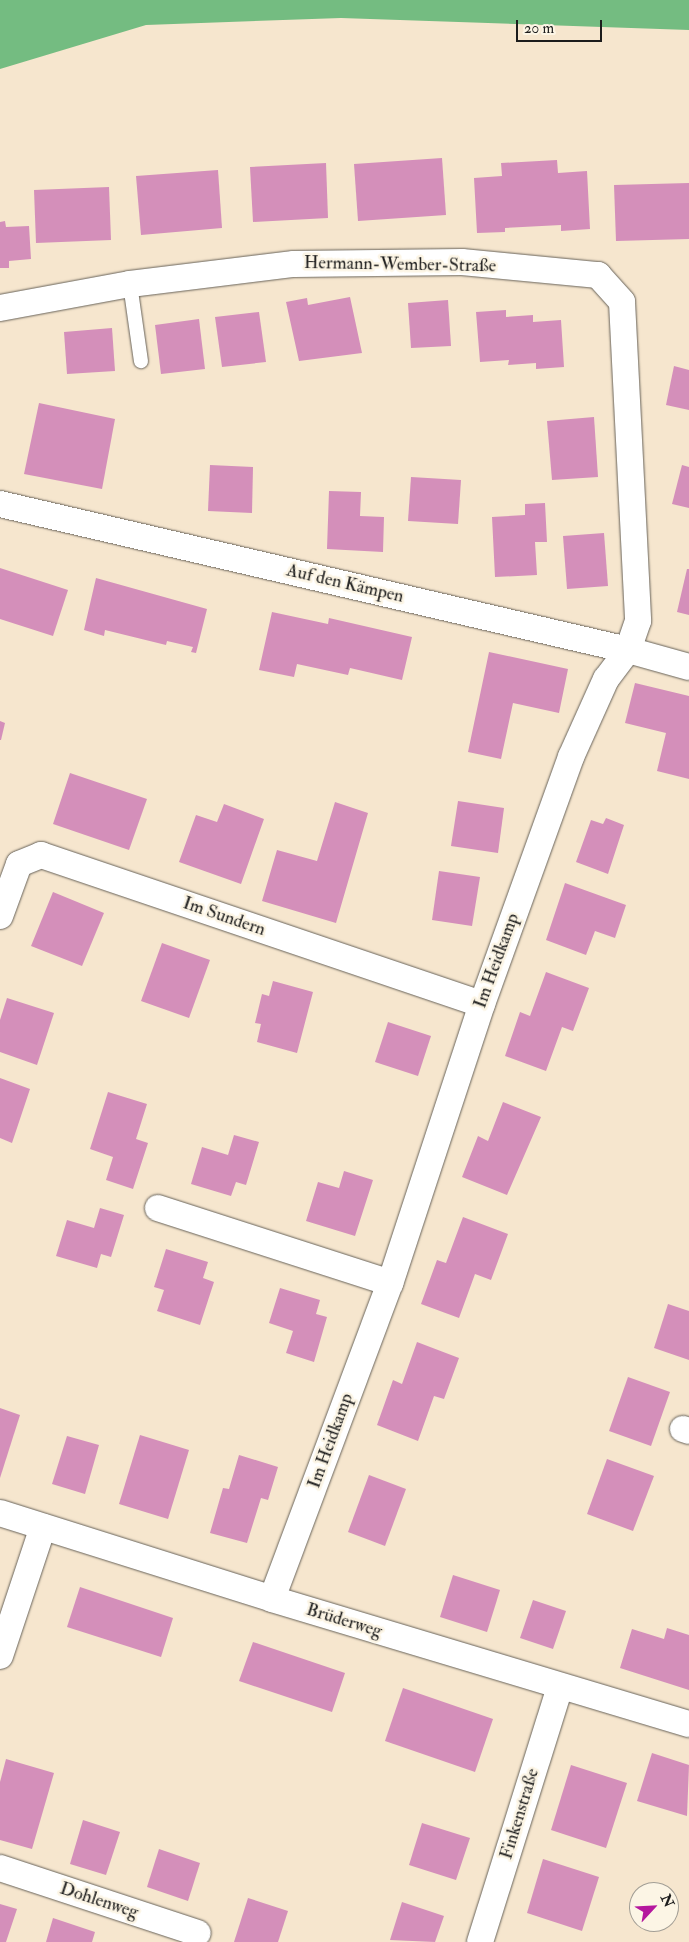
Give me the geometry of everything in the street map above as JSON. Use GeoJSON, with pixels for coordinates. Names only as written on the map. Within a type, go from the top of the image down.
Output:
{"type":"FeatureCollection","features":[{"type":"Feature","properties":{"kind":"street","name":"Hermann-Wember-Straße"},"geometry":{"type":"LineString","coordinates":[[0,308],[130,284],[294,264],[462,262],[598,275],[622,302],[638,620],[628,650]]}},
{"type":"Feature","properties":{"kind":"street","name":"Auf den Kämpen"},"geometry":{"type":"LineString","coordinates":[[0,504],[628,650],[689,667]]}},
{"type":"Feature","properties":{"kind":"street","name":"Im Heidkamp"},"geometry":{"type":"LineString","coordinates":[[272,1599],[390,1283],[482,1004],[571,757],[606,679],[628,650]]}},
{"type":"Feature","properties":{"kind":"street","name":"Im Sundern"},"geometry":{"type":"LineString","coordinates":[[0,916],[18,864],[41,855],[482,1004]]}},
{"type":"Feature","properties":{"kind":"street"},"geometry":{"type":"LineString","coordinates":[[158,1208],[390,1283]]}},
{"type":"Feature","properties":{"kind":"street","name":"Brüderweg"},"geometry":{"type":"LineString","coordinates":[[0,1513],[272,1599],[560,1687],[689,1724]]}},
{"type":"Feature","properties":{"kind":"street"},"geometry":{"type":"LineString","coordinates":[[0,1656],[43,1527]]}},
{"type":"Feature","properties":{"kind":"street","name":"Finkenstraße"},"geometry":{"type":"LineString","coordinates":[[480,1942],[560,1687]]}},
{"type":"Feature","properties":{"kind":"street","name":"Dohlenweg"},"geometry":{"type":"LineString","coordinates":[[0,1868],[198,1933]]}},
{"type":"Feature","properties":{"kind":"lane"},"geometry":{"type":"LineString","coordinates":[[130,284],[141,361]]}},
{"type":"Feature","properties":{"kind":"green space"},"geometry":{"type":"Polygon","coordinates":[[[0,0],[689,0],[689,30],[341,18],[146,25],[0,69],[0,0]]]}},
{"type":"Feature","properties":{"kind":"building"},"geometry":{"type":"Polygon","coordinates":[[[442,158],[446,215],[358,221],[354,164],[442,158]]]}},
{"type":"Feature","properties":{"kind":"building"},"geometry":{"type":"Polygon","coordinates":[[[557,160],[558,173],[587,171],[590,229],[561,231],[561,225],[505,228],[505,232],[477,233],[474,178],[502,176],[501,163],[557,160]]]}},
{"type":"Feature","properties":{"kind":"building"},"geometry":{"type":"Polygon","coordinates":[[[326,163],[328,218],[253,222],[250,167],[326,163]]]}},
{"type":"Feature","properties":{"kind":"building"},"geometry":{"type":"Polygon","coordinates":[[[218,170],[222,228],[141,235],[136,176],[218,170]]]}},
{"type":"Feature","properties":{"kind":"building"},"geometry":{"type":"Polygon","coordinates":[[[689,183],[689,239],[616,241],[614,185],[689,183]]]}},
{"type":"Feature","properties":{"kind":"building"},"geometry":{"type":"Polygon","coordinates":[[[109,187],[111,240],[36,243],[34,190],[109,187]]]}},
{"type":"Feature","properties":{"kind":"building"},"geometry":{"type":"Polygon","coordinates":[[[5,221],[6,227],[29,226],[31,259],[9,261],[9,268],[0,268],[0,222],[5,221]]]}},
{"type":"Feature","properties":{"kind":"building"},"geometry":{"type":"Polygon","coordinates":[[[350,297],[362,353],[299,361],[286,302],[307,298],[308,305],[350,297]]]}},
{"type":"Feature","properties":{"kind":"building"},"geometry":{"type":"Polygon","coordinates":[[[448,300],[451,346],[411,348],[408,303],[448,300]]]}},
{"type":"Feature","properties":{"kind":"building"},"geometry":{"type":"Polygon","coordinates":[[[506,310],[506,317],[533,315],[533,322],[561,320],[564,367],[536,369],[536,363],[508,365],[509,360],[480,362],[476,312],[506,310]]]}},
{"type":"Feature","properties":{"kind":"building"},"geometry":{"type":"Polygon","coordinates":[[[259,312],[266,362],[222,367],[215,317],[259,312]]]}},
{"type":"Feature","properties":{"kind":"building"},"geometry":{"type":"Polygon","coordinates":[[[199,319],[205,369],[161,374],[155,325],[199,319]]]}},
{"type":"Feature","properties":{"kind":"building"},"geometry":{"type":"Polygon","coordinates":[[[112,328],[115,371],[67,374],[64,332],[112,328]]]}},
{"type":"Feature","properties":{"kind":"building"},"geometry":{"type":"Polygon","coordinates":[[[674,366],[689,370],[689,410],[666,405],[674,366]]]}},
{"type":"Feature","properties":{"kind":"building"},"geometry":{"type":"Polygon","coordinates":[[[39,403],[115,419],[102,489],[24,474],[39,403]]]}},
{"type":"Feature","properties":{"kind":"building"},"geometry":{"type":"Polygon","coordinates":[[[594,417],[598,477],[552,480],[547,421],[594,417]]]}},
{"type":"Feature","properties":{"kind":"building"},"geometry":{"type":"Polygon","coordinates":[[[210,465],[253,467],[252,513],[208,511],[210,465]]]}},
{"type":"Feature","properties":{"kind":"building"},"geometry":{"type":"Polygon","coordinates":[[[682,465],[689,467],[689,508],[672,504],[682,465]]]}},
{"type":"Feature","properties":{"kind":"building"},"geometry":{"type":"Polygon","coordinates":[[[411,477],[461,480],[458,524],[408,521],[411,477]]]}},
{"type":"Feature","properties":{"kind":"building"},"geometry":{"type":"Polygon","coordinates":[[[329,491],[361,492],[360,516],[384,517],[383,552],[327,549],[329,491]]]}},
{"type":"Feature","properties":{"kind":"building"},"geometry":{"type":"Polygon","coordinates":[[[545,503],[547,542],[535,542],[537,575],[495,577],[492,517],[525,515],[525,504],[545,503]]]}},
{"type":"Feature","properties":{"kind":"building"},"geometry":{"type":"Polygon","coordinates":[[[604,533],[608,586],[567,589],[563,536],[604,533]]]}},
{"type":"Feature","properties":{"kind":"building"},"geometry":{"type":"Polygon","coordinates":[[[0,568],[68,590],[53,636],[0,619],[0,568]]]}},
{"type":"Feature","properties":{"kind":"building"},"geometry":{"type":"Polygon","coordinates":[[[687,569],[689,569],[689,615],[677,612],[687,569]]]}},
{"type":"Feature","properties":{"kind":"building"},"geometry":{"type":"Polygon","coordinates":[[[96,578],[207,609],[196,653],[191,652],[193,647],[167,641],[166,645],[105,630],[104,636],[84,630],[96,578]]]}},
{"type":"Feature","properties":{"kind":"building"},"geometry":{"type":"Polygon","coordinates":[[[272,612],[328,624],[329,618],[412,637],[402,680],[350,668],[348,675],[297,664],[294,677],[259,670],[272,612]]]}},
{"type":"Feature","properties":{"kind":"building"},"geometry":{"type":"Polygon","coordinates":[[[489,652],[568,669],[559,713],[513,703],[501,759],[468,752],[489,652]]]}},
{"type":"Feature","properties":{"kind":"building"},"geometry":{"type":"Polygon","coordinates":[[[635,683],[689,696],[689,779],[657,771],[666,733],[625,723],[635,683]]]}},
{"type":"Feature","properties":{"kind":"building"},"geometry":{"type":"Polygon","coordinates":[[[0,721],[5,723],[1,740],[0,740],[0,721]]]}},
{"type":"Feature","properties":{"kind":"building"},"geometry":{"type":"Polygon","coordinates":[[[70,773],[147,799],[129,850],[53,824],[70,773]]]}},
{"type":"Feature","properties":{"kind":"building"},"geometry":{"type":"Polygon","coordinates":[[[458,801],[504,808],[498,853],[451,846],[458,801]]]}},
{"type":"Feature","properties":{"kind":"building"},"geometry":{"type":"Polygon","coordinates":[[[335,802],[368,813],[336,923],[262,901],[277,850],[317,861],[335,802]]]}},
{"type":"Feature","properties":{"kind":"building"},"geometry":{"type":"Polygon","coordinates":[[[224,804],[264,819],[241,884],[179,862],[196,815],[217,822],[224,804]]]}},
{"type":"Feature","properties":{"kind":"building"},"geometry":{"type":"Polygon","coordinates":[[[606,818],[624,825],[608,874],[576,862],[591,820],[603,824],[606,818]]]}},
{"type":"Feature","properties":{"kind":"building"},"geometry":{"type":"Polygon","coordinates":[[[439,871],[480,877],[472,926],[432,920],[439,871]]]}},
{"type":"Feature","properties":{"kind":"building"},"geometry":{"type":"Polygon","coordinates":[[[565,883],[626,905],[615,938],[595,931],[586,955],[546,940],[565,883]]]}},
{"type":"Feature","properties":{"kind":"building"},"geometry":{"type":"Polygon","coordinates":[[[53,892],[104,913],[82,966],[31,946],[53,892]]]}},
{"type":"Feature","properties":{"kind":"building"},"geometry":{"type":"Polygon","coordinates":[[[162,943],[210,960],[189,1018],[141,1001],[162,943]]]}},
{"type":"Feature","properties":{"kind":"building"},"geometry":{"type":"Polygon","coordinates":[[[546,972],[589,988],[573,1031],[562,1027],[546,1071],[505,1056],[520,1012],[530,1016],[546,972]]]}},
{"type":"Feature","properties":{"kind":"building"},"geometry":{"type":"Polygon","coordinates":[[[273,981],[313,992],[297,1053],[257,1042],[261,1024],[255,1023],[262,994],[269,996],[273,981]]]}},
{"type":"Feature","properties":{"kind":"building"},"geometry":{"type":"Polygon","coordinates":[[[7,998],[54,1013],[37,1065],[0,1052],[0,1020],[7,998]]]}},
{"type":"Feature","properties":{"kind":"building"},"geometry":{"type":"Polygon","coordinates":[[[388,1022],[431,1036],[418,1076],[375,1062],[388,1022]]]}},
{"type":"Feature","properties":{"kind":"building"},"geometry":{"type":"Polygon","coordinates":[[[0,1078],[30,1089],[12,1143],[0,1138],[0,1078]]]}},
{"type":"Feature","properties":{"kind":"building"},"geometry":{"type":"Polygon","coordinates":[[[108,1092],[147,1104],[136,1139],[148,1143],[133,1189],[106,1180],[113,1157],[90,1149],[108,1092]]]}},
{"type":"Feature","properties":{"kind":"building"},"geometry":{"type":"Polygon","coordinates":[[[503,1102],[541,1117],[507,1195],[462,1177],[478,1136],[488,1141],[503,1102]]]}},
{"type":"Feature","properties":{"kind":"building"},"geometry":{"type":"Polygon","coordinates":[[[234,1135],[259,1142],[246,1185],[236,1182],[231,1196],[191,1184],[202,1147],[228,1155],[234,1135]]]}},
{"type":"Feature","properties":{"kind":"building"},"geometry":{"type":"Polygon","coordinates":[[[344,1171],[373,1180],[355,1236],[306,1221],[318,1182],[339,1188],[344,1171]]]}},
{"type":"Feature","properties":{"kind":"building"},"geometry":{"type":"Polygon","coordinates":[[[100,1208],[124,1215],[111,1257],[101,1254],[97,1268],[56,1256],[67,1220],[94,1228],[100,1208]]]}},
{"type":"Feature","properties":{"kind":"building"},"geometry":{"type":"Polygon","coordinates":[[[463,1217],[508,1234],[491,1280],[475,1274],[459,1318],[421,1304],[437,1260],[446,1263],[463,1217]]]}},
{"type":"Feature","properties":{"kind":"building"},"geometry":{"type":"Polygon","coordinates":[[[166,1249],[208,1262],[203,1278],[214,1282],[200,1325],[157,1311],[164,1290],[154,1287],[166,1249]]]}},
{"type":"Feature","properties":{"kind":"building"},"geometry":{"type":"Polygon","coordinates":[[[280,1288],[320,1300],[316,1314],[327,1317],[314,1362],[286,1353],[293,1331],[269,1323],[280,1288]]]}},
{"type":"Feature","properties":{"kind":"building"},"geometry":{"type":"Polygon","coordinates":[[[668,1304],[689,1311],[689,1360],[654,1348],[668,1304]]]}},
{"type":"Feature","properties":{"kind":"building"},"geometry":{"type":"Polygon","coordinates":[[[417,1342],[459,1358],[444,1399],[434,1396],[418,1441],[377,1425],[393,1380],[402,1384],[417,1342]]]}},
{"type":"Feature","properties":{"kind":"building"},"geometry":{"type":"Polygon","coordinates":[[[628,1377],[670,1392],[651,1446],[609,1431],[628,1377]]]}},
{"type":"Feature","properties":{"kind":"building"},"geometry":{"type":"Polygon","coordinates":[[[0,1408],[20,1415],[0,1478],[0,1408]]]}},
{"type":"Feature","properties":{"kind":"building"},"geometry":{"type":"Polygon","coordinates":[[[140,1435],[189,1450],[168,1519],[119,1504],[140,1435]]]}},
{"type":"Feature","properties":{"kind":"building"},"geometry":{"type":"Polygon","coordinates":[[[67,1436],[99,1445],[85,1494],[52,1484],[67,1436]]]}},
{"type":"Feature","properties":{"kind":"building"},"geometry":{"type":"Polygon","coordinates":[[[239,1455],[278,1467],[268,1500],[261,1498],[247,1543],[210,1533],[223,1488],[229,1489],[239,1455]]]}},
{"type":"Feature","properties":{"kind":"building"},"geometry":{"type":"Polygon","coordinates":[[[607,1459],[654,1476],[633,1531],[587,1514],[607,1459]]]}},
{"type":"Feature","properties":{"kind":"building"},"geometry":{"type":"Polygon","coordinates":[[[369,1475],[406,1489],[385,1546],[348,1532],[369,1475]]]}},
{"type":"Feature","properties":{"kind":"building"},"geometry":{"type":"Polygon","coordinates":[[[453,1575],[500,1590],[487,1632],[440,1617],[453,1575]]]}},
{"type":"Feature","properties":{"kind":"building"},"geometry":{"type":"Polygon","coordinates":[[[80,1587],[173,1618],[161,1657],[67,1627],[80,1587]]]}},
{"type":"Feature","properties":{"kind":"building"},"geometry":{"type":"Polygon","coordinates":[[[533,1600],[566,1611],[553,1649],[520,1638],[533,1600]]]}},
{"type":"Feature","properties":{"kind":"building"},"geometry":{"type":"Polygon","coordinates":[[[667,1628],[689,1635],[689,1690],[620,1668],[632,1629],[664,1639],[667,1628]]]}},
{"type":"Feature","properties":{"kind":"building"},"geometry":{"type":"Polygon","coordinates":[[[253,1642],[345,1673],[332,1712],[239,1681],[253,1642]]]}},
{"type":"Feature","properties":{"kind":"building"},"geometry":{"type":"Polygon","coordinates":[[[403,1688],[493,1719],[475,1772],[385,1741],[403,1688]]]}},
{"type":"Feature","properties":{"kind":"building"},"geometry":{"type":"Polygon","coordinates":[[[652,1753],[689,1765],[687,1816],[637,1801],[652,1753]]]}},
{"type":"Feature","properties":{"kind":"building"},"geometry":{"type":"Polygon","coordinates":[[[6,1759],[54,1773],[32,1849],[0,1840],[0,1782],[6,1759]]]}},
{"type":"Feature","properties":{"kind":"building"},"geometry":{"type":"Polygon","coordinates":[[[571,1765],[627,1783],[606,1848],[551,1830],[571,1765]]]}},
{"type":"Feature","properties":{"kind":"building"},"geometry":{"type":"Polygon","coordinates":[[[83,1820],[120,1832],[106,1875],[70,1864],[83,1820]]]}},
{"type":"Feature","properties":{"kind":"building"},"geometry":{"type":"Polygon","coordinates":[[[422,1823],[470,1838],[456,1880],[409,1865],[422,1823]]]}},
{"type":"Feature","properties":{"kind":"building"},"geometry":{"type":"Polygon","coordinates":[[[159,1849],[200,1863],[188,1901],[147,1887],[159,1849]]]}},
{"type":"Feature","properties":{"kind":"building"},"geometry":{"type":"Polygon","coordinates":[[[543,1859],[599,1877],[582,1931],[527,1913],[543,1859]]]}},
{"type":"Feature","properties":{"kind":"building"},"geometry":{"type":"Polygon","coordinates":[[[248,1898],[288,1911],[278,1942],[234,1942],[248,1898]]]}},
{"type":"Feature","properties":{"kind":"building"},"geometry":{"type":"Polygon","coordinates":[[[402,1902],[444,1916],[435,1942],[390,1940],[402,1902]]]}},
{"type":"Feature","properties":{"kind":"building"},"geometry":{"type":"Polygon","coordinates":[[[0,1904],[17,1909],[6,1942],[0,1942],[0,1904]]]}},
{"type":"Feature","properties":{"kind":"building"},"geometry":{"type":"Polygon","coordinates":[[[53,1918],[95,1932],[92,1942],[46,1942],[53,1918]]]}}]}
